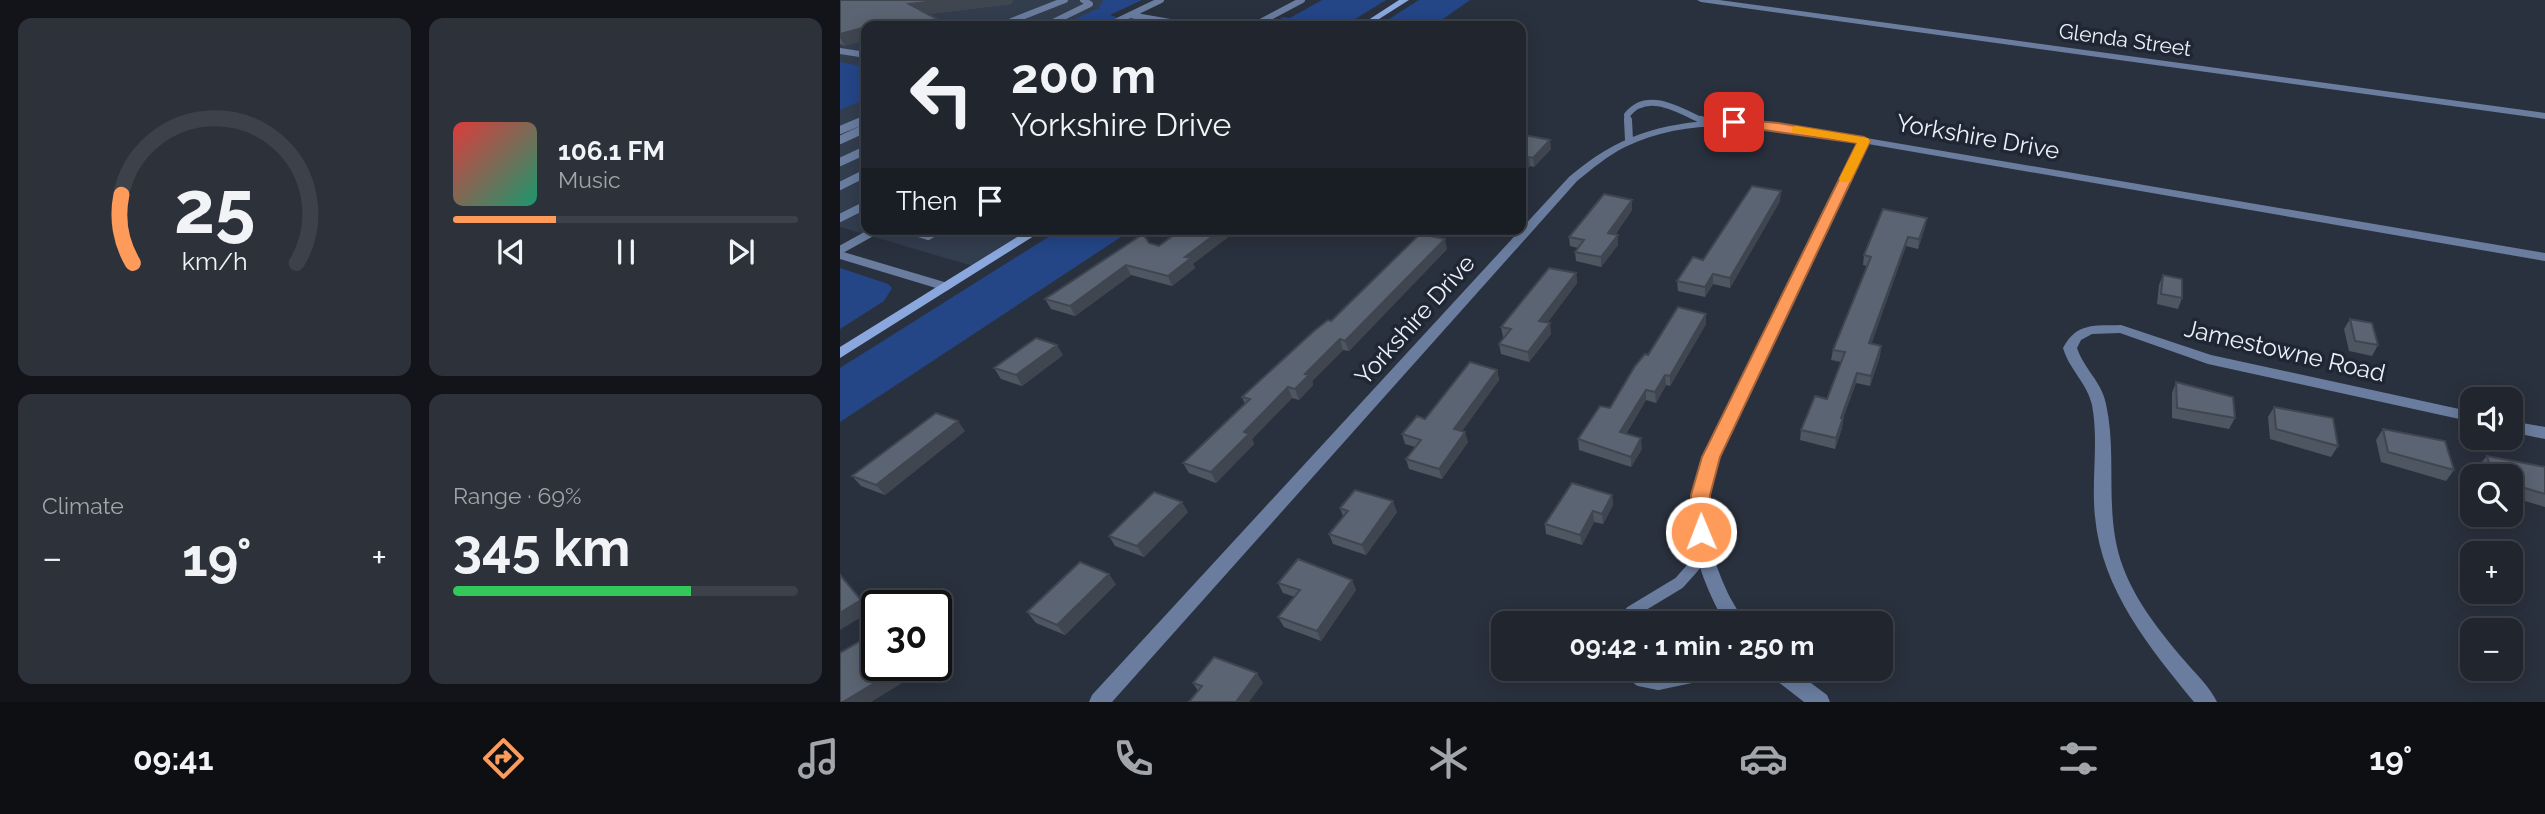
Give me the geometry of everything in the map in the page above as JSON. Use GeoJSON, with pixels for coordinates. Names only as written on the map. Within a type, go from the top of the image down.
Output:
{"type":"FeatureCollection","features":[{"type":"Feature","properties":{"kind":"main road"},"geometry":{"type":"LineString","coordinates":[[1371,21],[1405,0]]}},
{"type":"Feature","properties":{"kind":"main road"},"geometry":{"type":"LineString","coordinates":[[840,353],[1030,235]]}},
{"type":"Feature","properties":{"kind":"street","name":"Glenda Street"},"geometry":{"type":"LineString","coordinates":[[1701,0],[2545,116]]}},
{"type":"Feature","properties":{"kind":"street","name":"Yorkshire Drive"},"geometry":{"type":"LineString","coordinates":[[1526,231],[1573,179],[1601,155],[1629,140],[1671,127],[1708,122],[1778,126],[2545,257]]}},
{"type":"Feature","properties":{"kind":"street"},"geometry":{"type":"LineString","coordinates":[[1728,611],[1705,554],[1701,532],[1700,495],[1711,457],[1864,141]]}},
{"type":"Feature","properties":{"kind":"street","name":"Yorkshire Drive"},"geometry":{"type":"LineString","coordinates":[[1099,702],[1522,235]]}},
{"type":"Feature","properties":{"kind":"street"},"geometry":{"type":"LineString","coordinates":[[840,256],[946,287]]}},
{"type":"Feature","properties":{"kind":"street","name":"Jamestowne Road"},"geometry":{"type":"LineString","coordinates":[[2207,702],[2158,643],[2134,607],[2113,563],[2103,518],[2096,393],[2073,360],[2070,348],[2077,337],[2090,330],[2121,328],[2208,359],[2460,414]]}},
{"type":"Feature","properties":{"kind":"street"},"geometry":{"type":"LineString","coordinates":[[2523,428],[2545,433]]}},
{"type":"Feature","properties":{"kind":"street"},"geometry":{"type":"LineString","coordinates":[[1792,681],[1820,702]]}},
{"type":"Feature","properties":{"kind":"lane"},"geometry":{"type":"LineString","coordinates":[[1012,21],[1065,0]]}},
{"type":"Feature","properties":{"kind":"lane"},"geometry":{"type":"LineString","coordinates":[[1057,21],[1090,4],[1083,0]]}},
{"type":"Feature","properties":{"kind":"lane"},"geometry":{"type":"LineString","coordinates":[[1117,21],[1161,0]]}},
{"type":"Feature","properties":{"kind":"lane"},"geometry":{"type":"LineString","coordinates":[[1262,21],[1302,0]]}},
{"type":"Feature","properties":{"kind":"lane"},"geometry":{"type":"LineString","coordinates":[[1130,15],[1164,21]]}},
{"type":"Feature","properties":{"kind":"lane"},"geometry":{"type":"LineString","coordinates":[[840,51],[861,54]]}},
{"type":"Feature","properties":{"kind":"lane"},"geometry":{"type":"LineString","coordinates":[[1629,140],[1627,115],[1635,106],[1644,103],[1661,103],[1708,122]]}},
{"type":"Feature","properties":{"kind":"lane"},"geometry":{"type":"LineString","coordinates":[[840,130],[861,121]]}},
{"type":"Feature","properties":{"kind":"lane"},"geometry":{"type":"LineString","coordinates":[[840,140],[861,130]]}},
{"type":"Feature","properties":{"kind":"lane"},"geometry":{"type":"LineString","coordinates":[[840,162],[861,152]]}},
{"type":"Feature","properties":{"kind":"lane"},"geometry":{"type":"LineString","coordinates":[[840,186],[861,176]]}},
{"type":"Feature","properties":{"kind":"lane"},"geometry":{"type":"LineString","coordinates":[[840,219],[861,208]]}},
{"type":"Feature","properties":{"kind":"lane"},"geometry":{"type":"LineString","coordinates":[[840,250],[867,235]]}},
{"type":"Feature","properties":{"kind":"lane"},"geometry":{"type":"LineString","coordinates":[[1633,611],[1679,583],[1705,554]]}},
{"type":"Feature","properties":{"kind":"lane"},"geometry":{"type":"LineString","coordinates":[[1644,681],[1659,684],[1673,681]]}},
{"type":"Feature","properties":{"kind":"shaded area"},"geometry":{"type":"Polygon","coordinates":[[[840,0],[1121,0],[1075,21],[861,21],[861,233],[840,227],[840,0]]]}},
{"type":"Feature","properties":{"kind":"shaded area"},"geometry":{"type":"Polygon","coordinates":[[[1103,0],[1142,0],[1110,15],[1116,17],[1111,21],[1071,21],[1099,8],[1103,0]]]}},
{"type":"Feature","properties":{"kind":"shaded area"},"geometry":{"type":"Polygon","coordinates":[[[1322,0],[1386,0],[1352,21],[1283,21],[1279,17],[1290,18],[1322,0]]]}},
{"type":"Feature","properties":{"kind":"shaded area"},"geometry":{"type":"Polygon","coordinates":[[[1419,0],[1470,0],[1440,21],[1386,21],[1419,0]]]}},
{"type":"Feature","properties":{"kind":"shaded area"},"geometry":{"type":"Polygon","coordinates":[[[840,62],[861,66],[861,101],[840,110],[840,62]]]}},
{"type":"Feature","properties":{"kind":"shaded area"},"geometry":{"type":"Polygon","coordinates":[[[867,235],[1027,235],[976,267],[867,235]]]}},
{"type":"Feature","properties":{"kind":"shaded area"},"geometry":{"type":"Polygon","coordinates":[[[1051,235],[1124,235],[840,422],[840,368],[1051,235]]]}},
{"type":"Feature","properties":{"kind":"shaded area"},"geometry":{"type":"Polygon","coordinates":[[[840,268],[888,284],[892,288],[884,301],[840,329],[840,268]]]}},
{"type":"Feature","properties":{"kind":"building"},"geometry":{"type":"Polygon","coordinates":[[[840,0],[945,0],[909,4],[937,19],[935,21],[861,21],[861,28],[840,34],[840,0]]]}},
{"type":"Feature","properties":{"kind":"building"},"geometry":{"type":"Polygon","coordinates":[[[1526,135],[1550,140],[1533,158],[1526,160],[1526,135]]]}},
{"type":"Feature","properties":{"kind":"building"},"geometry":{"type":"Polygon","coordinates":[[[1752,186],[1781,191],[1730,278],[1713,274],[1705,287],[1677,281],[1693,257],[1703,260],[1752,186]]]}},
{"type":"Feature","properties":{"kind":"building"},"geometry":{"type":"Polygon","coordinates":[[[1604,194],[1632,200],[1608,233],[1618,235],[1601,257],[1575,252],[1584,240],[1569,237],[1604,194]]]}},
{"type":"Feature","properties":{"kind":"building"},"geometry":{"type":"Polygon","coordinates":[[[1883,209],[1927,218],[1919,239],[1908,237],[1869,343],[1881,346],[1871,376],[1857,373],[1836,438],[1801,430],[1815,396],[1827,399],[1845,352],[1833,350],[1871,257],[1864,255],[1883,209]]]}},
{"type":"Feature","properties":{"kind":"building"},"geometry":{"type":"Polygon","coordinates":[[[1141,235],[1149,243],[1159,246],[1174,235],[1214,235],[1185,257],[1191,258],[1168,276],[1126,265],[1070,306],[1045,299],[1141,235]]]}},
{"type":"Feature","properties":{"kind":"building"},"geometry":{"type":"Polygon","coordinates":[[[1419,235],[1445,239],[1345,341],[1340,339],[1305,374],[1309,375],[1295,389],[1288,387],[1244,432],[1249,434],[1211,472],[1183,463],[1250,399],[1242,397],[1314,331],[1328,320],[1331,321],[1419,235]]]}},
{"type":"Feature","properties":{"kind":"building"},"geometry":{"type":"Polygon","coordinates":[[[1549,268],[1576,273],[1539,321],[1550,323],[1528,352],[1499,344],[1511,329],[1501,327],[1549,268]]]}},
{"type":"Feature","properties":{"kind":"building"},"geometry":{"type":"Polygon","coordinates":[[[2163,275],[2182,279],[2182,298],[2161,294],[2163,275]]]}},
{"type":"Feature","properties":{"kind":"building"},"geometry":{"type":"Polygon","coordinates":[[[1678,307],[1706,314],[1670,376],[1665,375],[1655,392],[1646,390],[1620,432],[1641,438],[1631,457],[1578,439],[1600,406],[1610,408],[1635,366],[1645,354],[1648,355],[1678,307]]]}},
{"type":"Feature","properties":{"kind":"building"},"geometry":{"type":"Polygon","coordinates":[[[2350,319],[2372,323],[2378,345],[2355,341],[2350,319]]]}},
{"type":"Feature","properties":{"kind":"building"},"geometry":{"type":"Polygon","coordinates":[[[1036,338],[1057,345],[1016,375],[994,368],[1036,338]]]}},
{"type":"Feature","properties":{"kind":"building"},"geometry":{"type":"Polygon","coordinates":[[[1470,362],[1497,370],[1454,429],[1465,432],[1439,469],[1406,459],[1421,440],[1402,434],[1417,416],[1425,419],[1470,362]]]}},
{"type":"Feature","properties":{"kind":"building"},"geometry":{"type":"Polygon","coordinates":[[[2176,382],[2233,397],[2235,418],[2177,408],[2176,382]]]}},
{"type":"Feature","properties":{"kind":"building"},"geometry":{"type":"Polygon","coordinates":[[[2274,407],[2333,418],[2338,446],[2276,429],[2274,407]]]}},
{"type":"Feature","properties":{"kind":"building"},"geometry":{"type":"Polygon","coordinates":[[[936,413],[958,421],[876,485],[852,476],[936,413]]]}},
{"type":"Feature","properties":{"kind":"building"},"geometry":{"type":"Polygon","coordinates":[[[2383,429],[2445,441],[2454,470],[2388,452],[2383,429]]]}},
{"type":"Feature","properties":{"kind":"building"},"geometry":{"type":"Polygon","coordinates":[[[2487,456],[2545,467],[2545,494],[2523,488],[2523,464],[2489,464],[2487,456]]]}},
{"type":"Feature","properties":{"kind":"building"},"geometry":{"type":"Polygon","coordinates":[[[1572,483],[1612,495],[1602,514],[1593,511],[1580,535],[1545,524],[1572,483]]]}},
{"type":"Feature","properties":{"kind":"building"},"geometry":{"type":"Polygon","coordinates":[[[1355,490],[1393,501],[1362,545],[1329,534],[1348,511],[1340,508],[1355,490]]]}},
{"type":"Feature","properties":{"kind":"building"},"geometry":{"type":"Polygon","coordinates":[[[1154,492],[1182,502],[1137,546],[1109,536],[1154,492]]]}},
{"type":"Feature","properties":{"kind":"building"},"geometry":{"type":"Polygon","coordinates":[[[1298,559],[1352,580],[1317,631],[1278,617],[1300,590],[1278,583],[1298,559]]]}},
{"type":"Feature","properties":{"kind":"building"},"geometry":{"type":"Polygon","coordinates":[[[1080,562],[1109,574],[1057,625],[1027,612],[1080,562]]]}},
{"type":"Feature","properties":{"kind":"building"},"geometry":{"type":"Polygon","coordinates":[[[840,575],[861,600],[840,613],[840,575]]]}},
{"type":"Feature","properties":{"kind":"building"},"geometry":{"type":"Polygon","coordinates":[[[861,641],[861,681],[878,681],[843,702],[840,702],[840,653],[861,641]]]}},
{"type":"Feature","properties":{"kind":"building"},"geometry":{"type":"Polygon","coordinates":[[[1214,657],[1257,673],[1236,702],[1189,702],[1202,686],[1193,683],[1214,657]]]}},
{"type":"Feature","properties":{"kind":"slow traffic"},"geometry":{"type":"LineString","coordinates":[[1796,129],[1864,141],[1845,179]]}},
{"type":"Feature","properties":{"kind":"route"},"geometry":{"type":"LineString","coordinates":[[1701,532],[1700,495],[1711,457],[1864,141],[1778,126],[1734,122]]}}]}
